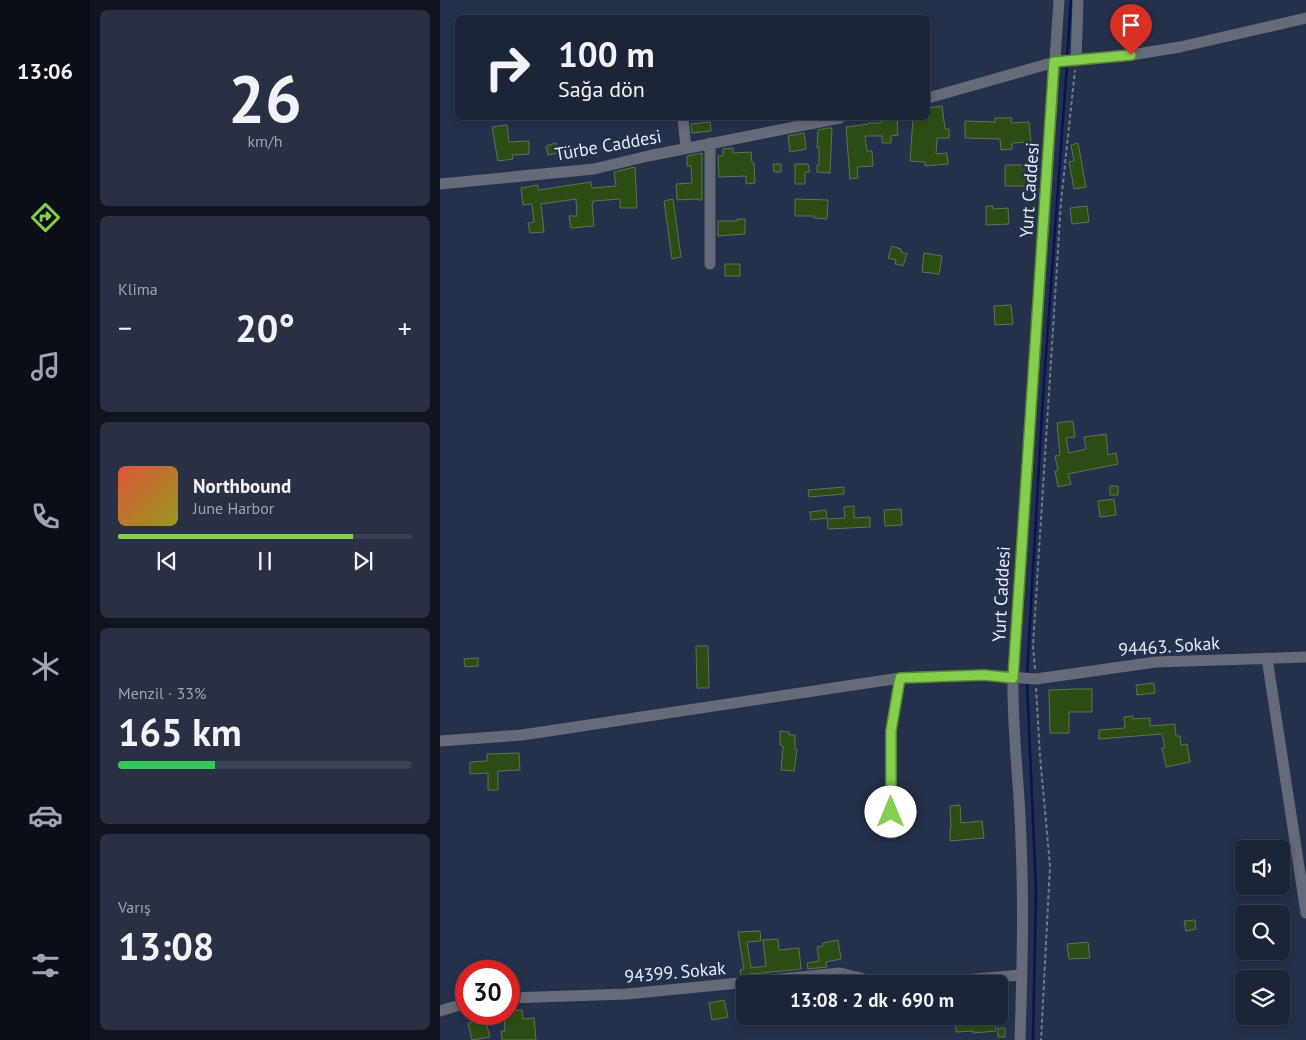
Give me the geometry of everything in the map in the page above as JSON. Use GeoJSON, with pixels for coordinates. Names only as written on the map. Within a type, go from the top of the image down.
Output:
{"type":"FeatureCollection","features":[{"type":"Feature","properties":{"kind":"street","name":"Yurt Caddesi"},"geometry":{"type":"LineString","coordinates":[[1020,1040],[1022,975],[1021,842],[1013,725],[1013,678],[1059,0]]}},
{"type":"Feature","properties":{"kind":"street"},"geometry":{"type":"LineString","coordinates":[[1076,61],[1078,0]]}},
{"type":"Feature","properties":{"kind":"street"},"geometry":{"type":"LineString","coordinates":[[930,97],[1054,62],[1131,55],[1180,47],[1306,18]]}},
{"type":"Feature","properties":{"kind":"street"},"geometry":{"type":"LineString","coordinates":[[683,120],[686,148]]}},
{"type":"Feature","properties":{"kind":"street","name":"Türbe Caddesi"},"geometry":{"type":"LineString","coordinates":[[440,184],[577,171],[830,120]]}},
{"type":"Feature","properties":{"kind":"street"},"geometry":{"type":"LineString","coordinates":[[710,143],[710,264]]}},
{"type":"Feature","properties":{"kind":"street","name":"94463. Sokak"},"geometry":{"type":"LineString","coordinates":[[440,741],[522,735],[900,678],[984,675],[1036,679],[1156,662],[1306,657]]}},
{"type":"Feature","properties":{"kind":"street"},"geometry":{"type":"LineString","coordinates":[[1267,658],[1306,913]]}},
{"type":"Feature","properties":{"kind":"street"},"geometry":{"type":"LineString","coordinates":[[891,812],[891,731],[900,678]]}},
{"type":"Feature","properties":{"kind":"street","name":"94399. Sokak"},"geometry":{"type":"LineString","coordinates":[[520,998],[627,994],[840,973],[885,984],[941,982],[1022,975]]}},
{"type":"Feature","properties":{"kind":"street"},"geometry":{"type":"LineString","coordinates":[[440,1011],[455,1006]]}},
{"type":"Feature","properties":{"kind":"path"},"geometry":{"type":"LineString","coordinates":[[1041,1040],[1050,866],[1033,646],[1061,202],[1076,61]]}},
{"type":"Feature","properties":{"kind":"building"},"geometry":{"type":"Polygon","coordinates":[[[942,106],[945,129],[949,129],[949,138],[937,138],[936,154],[947,153],[948,164],[925,166],[925,162],[910,161],[913,120],[930,120],[930,108],[942,106]]]}},
{"type":"Feature","properties":{"kind":"building"},"geometry":{"type":"Polygon","coordinates":[[[995,118],[1012,118],[1011,123],[1029,122],[1031,142],[1012,143],[1012,149],[1001,150],[1000,139],[965,138],[965,121],[995,122],[995,118]]]}},
{"type":"Feature","properties":{"kind":"building"},"geometry":{"type":"Polygon","coordinates":[[[897,120],[898,135],[891,136],[891,143],[882,143],[882,136],[865,136],[867,151],[872,151],[873,166],[857,167],[858,178],[850,179],[846,127],[897,120]]]}},
{"type":"Feature","properties":{"kind":"building"},"geometry":{"type":"Polygon","coordinates":[[[710,122],[711,131],[692,133],[691,124],[710,122]]]}},
{"type":"Feature","properties":{"kind":"building"},"geometry":{"type":"Polygon","coordinates":[[[507,125],[509,142],[529,141],[529,154],[512,155],[513,159],[498,161],[492,127],[507,125]]]}},
{"type":"Feature","properties":{"kind":"building"},"geometry":{"type":"Polygon","coordinates":[[[832,128],[830,173],[817,172],[817,165],[819,165],[819,147],[817,148],[818,130],[832,128]]]}},
{"type":"Feature","properties":{"kind":"building"},"geometry":{"type":"Polygon","coordinates":[[[804,133],[806,149],[790,152],[788,136],[804,133]]]}},
{"type":"Feature","properties":{"kind":"building"},"geometry":{"type":"Polygon","coordinates":[[[556,143],[558,153],[548,155],[546,146],[556,143]]]}},
{"type":"Feature","properties":{"kind":"building"},"geometry":{"type":"Polygon","coordinates":[[[1078,143],[1086,187],[1074,189],[1069,162],[1074,161],[1071,145],[1078,143]]]}},
{"type":"Feature","properties":{"kind":"building"},"geometry":{"type":"Polygon","coordinates":[[[733,148],[733,153],[751,152],[752,163],[754,163],[755,183],[746,184],[746,176],[719,177],[718,156],[723,156],[723,149],[733,148]]]}},
{"type":"Feature","properties":{"kind":"building"},"geometry":{"type":"Polygon","coordinates":[[[702,153],[702,200],[677,200],[676,184],[692,183],[691,166],[687,166],[687,156],[702,153]]]}},
{"type":"Feature","properties":{"kind":"building"},"geometry":{"type":"Polygon","coordinates":[[[773,164],[781,164],[781,172],[774,172],[773,164]]]}},
{"type":"Feature","properties":{"kind":"building"},"geometry":{"type":"Polygon","coordinates":[[[795,164],[808,164],[810,172],[805,172],[805,184],[795,184],[795,164]]]}},
{"type":"Feature","properties":{"kind":"building"},"geometry":{"type":"Polygon","coordinates":[[[1005,165],[1028,165],[1028,186],[1005,186],[1005,165]]]}},
{"type":"Feature","properties":{"kind":"building"},"geometry":{"type":"Polygon","coordinates":[[[635,167],[637,208],[620,208],[620,199],[593,201],[594,226],[571,228],[569,216],[577,216],[576,199],[541,204],[544,232],[530,233],[528,223],[534,222],[532,204],[523,205],[521,188],[538,185],[538,190],[591,182],[592,188],[616,186],[614,172],[635,167]]]}},
{"type":"Feature","properties":{"kind":"building"},"geometry":{"type":"Polygon","coordinates":[[[673,199],[681,257],[672,259],[664,201],[673,199]]]}},
{"type":"Feature","properties":{"kind":"building"},"geometry":{"type":"Polygon","coordinates":[[[795,199],[828,200],[827,219],[814,218],[814,216],[795,216],[795,199]]]}},
{"type":"Feature","properties":{"kind":"building"},"geometry":{"type":"Polygon","coordinates":[[[986,206],[993,206],[993,209],[1008,208],[1009,224],[986,225],[986,206]]]}},
{"type":"Feature","properties":{"kind":"building"},"geometry":{"type":"Polygon","coordinates":[[[1087,206],[1089,222],[1072,224],[1070,208],[1087,206]]]}},
{"type":"Feature","properties":{"kind":"building"},"geometry":{"type":"Polygon","coordinates":[[[737,219],[745,219],[745,234],[718,236],[718,221],[737,221],[737,219]]]}},
{"type":"Feature","properties":{"kind":"building"},"geometry":{"type":"Polygon","coordinates":[[[892,246],[901,249],[901,252],[907,254],[903,266],[895,264],[896,260],[888,258],[892,246]]]}},
{"type":"Feature","properties":{"kind":"building"},"geometry":{"type":"Polygon","coordinates":[[[924,253],[942,256],[939,274],[922,272],[924,253]]]}},
{"type":"Feature","properties":{"kind":"building"},"geometry":{"type":"Polygon","coordinates":[[[725,264],[740,264],[740,276],[725,276],[725,264]]]}},
{"type":"Feature","properties":{"kind":"building"},"geometry":{"type":"Polygon","coordinates":[[[1011,305],[1013,324],[995,325],[994,306],[1011,305]]]}},
{"type":"Feature","properties":{"kind":"building"},"geometry":{"type":"Polygon","coordinates":[[[1073,421],[1075,437],[1066,438],[1069,453],[1086,449],[1084,437],[1106,434],[1108,455],[1116,453],[1118,464],[1068,474],[1071,484],[1058,487],[1055,471],[1058,471],[1055,456],[1060,455],[1057,423],[1073,421]]]}},
{"type":"Feature","properties":{"kind":"building"},"geometry":{"type":"Polygon","coordinates":[[[1110,486],[1118,486],[1118,495],[1110,495],[1110,486]]]}},
{"type":"Feature","properties":{"kind":"building"},"geometry":{"type":"Polygon","coordinates":[[[844,487],[844,494],[809,497],[808,490],[844,487]]]}},
{"type":"Feature","properties":{"kind":"building"},"geometry":{"type":"Polygon","coordinates":[[[1114,499],[1116,515],[1100,517],[1098,501],[1114,499]]]}},
{"type":"Feature","properties":{"kind":"building"},"geometry":{"type":"Polygon","coordinates":[[[854,506],[854,518],[870,517],[870,527],[828,529],[827,519],[845,518],[844,507],[854,506]]]}},
{"type":"Feature","properties":{"kind":"building"},"geometry":{"type":"Polygon","coordinates":[[[901,509],[902,525],[885,526],[884,510],[901,509]]]}},
{"type":"Feature","properties":{"kind":"building"},"geometry":{"type":"Polygon","coordinates":[[[826,510],[827,518],[811,520],[810,512],[826,510]]]}},
{"type":"Feature","properties":{"kind":"building"},"geometry":{"type":"Polygon","coordinates":[[[696,646],[708,646],[709,688],[697,688],[696,646]]]}},
{"type":"Feature","properties":{"kind":"building"},"geometry":{"type":"Polygon","coordinates":[[[478,658],[478,666],[465,667],[464,659],[478,658]]]}},
{"type":"Feature","properties":{"kind":"building"},"geometry":{"type":"Polygon","coordinates":[[[1154,683],[1155,693],[1137,695],[1136,685],[1154,683]]]}},
{"type":"Feature","properties":{"kind":"building"},"geometry":{"type":"Polygon","coordinates":[[[1092,689],[1092,712],[1069,712],[1069,733],[1050,733],[1049,690],[1092,689]]]}},
{"type":"Feature","properties":{"kind":"building"},"geometry":{"type":"Polygon","coordinates":[[[1133,716],[1133,719],[1150,718],[1150,726],[1175,724],[1176,736],[1180,736],[1181,745],[1187,744],[1190,762],[1166,767],[1162,748],[1165,748],[1162,734],[1099,739],[1099,730],[1125,728],[1124,717],[1133,716]]]}},
{"type":"Feature","properties":{"kind":"building"},"geometry":{"type":"Polygon","coordinates":[[[780,731],[789,732],[789,735],[795,735],[795,749],[797,749],[794,771],[781,770],[783,746],[780,745],[780,731]]]}},
{"type":"Feature","properties":{"kind":"building"},"geometry":{"type":"Polygon","coordinates":[[[519,753],[520,770],[498,771],[498,790],[488,790],[488,773],[470,774],[470,762],[487,761],[487,754],[519,753]]]}},
{"type":"Feature","properties":{"kind":"building"},"geometry":{"type":"Polygon","coordinates":[[[960,805],[961,823],[982,821],[984,838],[950,841],[950,806],[960,805]]]}},
{"type":"Feature","properties":{"kind":"building"},"geometry":{"type":"Polygon","coordinates":[[[887,824],[896,824],[896,838],[887,838],[887,824]]]}},
{"type":"Feature","properties":{"kind":"building"},"geometry":{"type":"Polygon","coordinates":[[[1195,920],[1196,929],[1186,931],[1184,921],[1195,920]]]}},
{"type":"Feature","properties":{"kind":"building"},"geometry":{"type":"Polygon","coordinates":[[[760,931],[761,941],[747,942],[751,968],[766,966],[763,940],[778,939],[779,950],[799,948],[801,969],[741,975],[740,970],[744,969],[738,932],[760,931]]]}},
{"type":"Feature","properties":{"kind":"building"},"geometry":{"type":"Polygon","coordinates":[[[838,940],[841,959],[826,962],[827,967],[808,969],[807,963],[819,961],[817,947],[823,946],[823,943],[838,940]]]}},
{"type":"Feature","properties":{"kind":"building"},"geometry":{"type":"Polygon","coordinates":[[[1088,942],[1090,958],[1069,959],[1067,944],[1088,942]]]}},
{"type":"Feature","properties":{"kind":"building"},"geometry":{"type":"Polygon","coordinates":[[[724,1000],[728,1017],[712,1020],[709,1003],[724,1000]]]}},
{"type":"Feature","properties":{"kind":"building"},"geometry":{"type":"Polygon","coordinates":[[[520,1010],[522,1010],[523,1019],[534,1018],[536,1040],[502,1040],[501,1031],[505,1031],[505,1025],[520,1025],[520,1010]]]}},
{"type":"Feature","properties":{"kind":"building"},"geometry":{"type":"Polygon","coordinates":[[[468,1025],[487,1025],[490,1037],[472,1040],[468,1025]]]}},
{"type":"Feature","properties":{"kind":"building"},"geometry":{"type":"Polygon","coordinates":[[[955,1025],[996,1025],[996,1031],[956,1032],[955,1025]]]}},
{"type":"Feature","properties":{"kind":"building"},"geometry":{"type":"Polygon","coordinates":[[[998,1028],[1005,1028],[1005,1037],[998,1037],[998,1028]]]}},
{"type":"Feature","properties":{"kind":"waterway"},"geometry":{"type":"LineString","coordinates":[[1067,58],[1071,0]]}},
{"type":"Feature","properties":{"kind":"waterway"},"geometry":{"type":"LineString","coordinates":[[1027,675],[1043,396],[1067,64]]}},
{"type":"Feature","properties":{"kind":"waterway"},"geometry":{"type":"LineString","coordinates":[[1027,683],[1036,888],[1033,1040]]}},
{"type":"Feature","properties":{"kind":"route"},"geometry":{"type":"LineString","coordinates":[[891,812],[891,731],[900,678],[984,675],[1013,678],[1044,238],[1054,62],[1131,55]]}}]}
